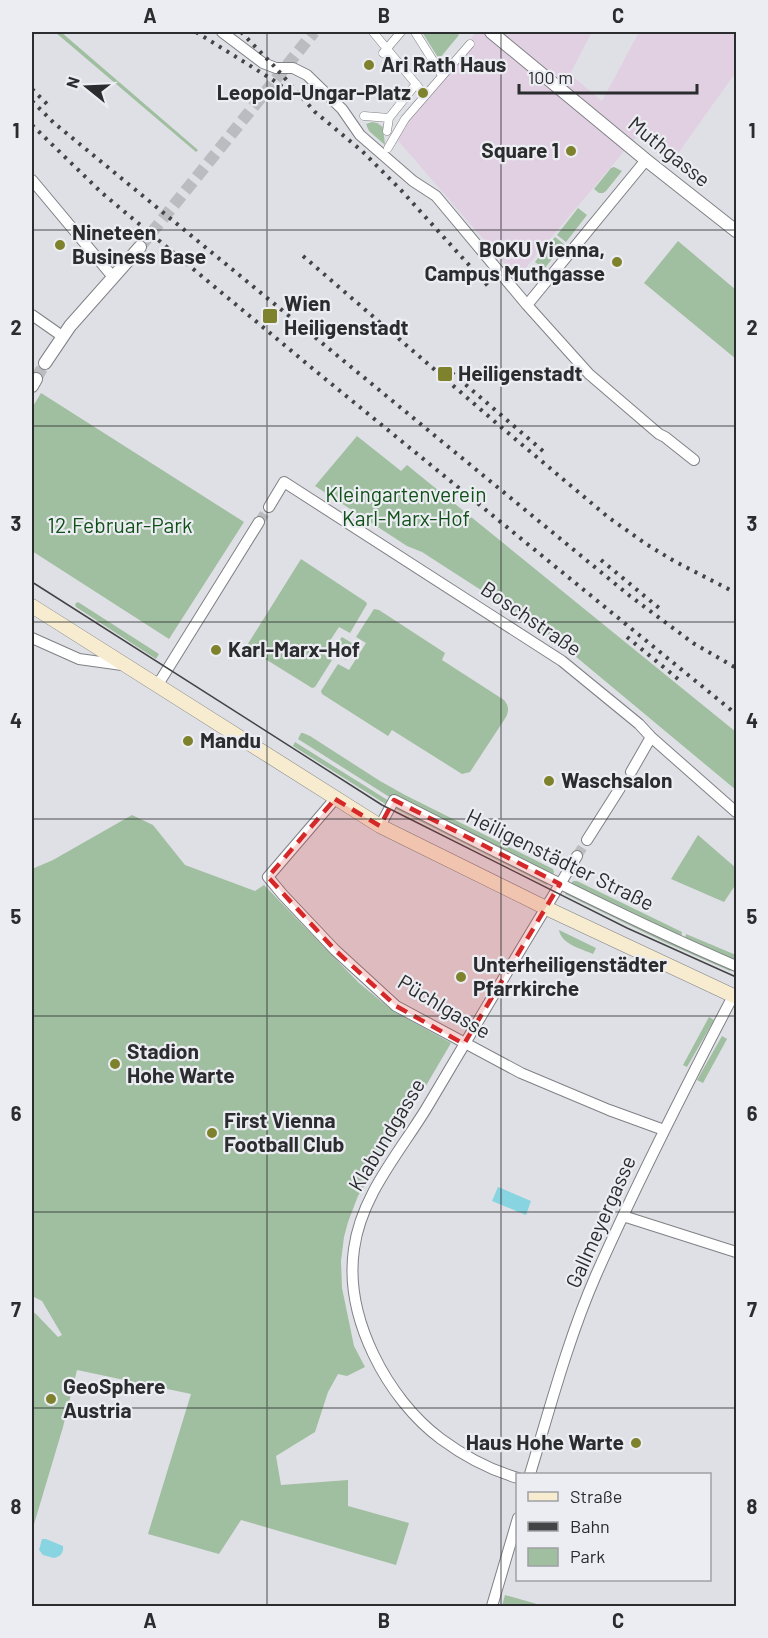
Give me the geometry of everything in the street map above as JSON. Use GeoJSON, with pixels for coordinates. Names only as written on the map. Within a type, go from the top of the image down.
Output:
{"type":"FeatureCollection","features":[{"type":"Feature","properties":{"kind":"main road"},"geometry":{"type":"LineString","coordinates":[[32,606],[380,826],[546,908],[735,996]]}},
{"type":"Feature","properties":{"kind":"street"},"geometry":{"type":"LineString","coordinates":[[222,32],[263,63],[276,68],[293,68],[307,75],[342,109],[360,135],[413,181],[436,196],[527,305],[589,374],[659,434],[694,460]]}},
{"type":"Feature","properties":{"kind":"street"},"geometry":{"type":"LineString","coordinates":[[374,32],[385,51],[425,95]]}},
{"type":"Feature","properties":{"kind":"street"},"geometry":{"type":"LineString","coordinates":[[385,51],[401,32]]}},
{"type":"Feature","properties":{"kind":"street"},"geometry":{"type":"LineString","coordinates":[[415,32],[442,75]]}},
{"type":"Feature","properties":{"kind":"street","name":"Muthgasse"},"geometry":{"type":"LineString","coordinates":[[491,32],[736,231]]}},
{"type":"Feature","properties":{"kind":"street"},"geometry":{"type":"LineString","coordinates":[[390,146],[400,127],[425,95],[470,44]]}},
{"type":"Feature","properties":{"kind":"street"},"geometry":{"type":"LineString","coordinates":[[398,154],[390,146],[387,133],[389,118],[416,84]]}},
{"type":"Feature","properties":{"kind":"street"},"geometry":{"type":"LineString","coordinates":[[364,116],[389,118]]}},
{"type":"Feature","properties":{"kind":"street"},"geometry":{"type":"LineString","coordinates":[[527,305],[646,160]]}},
{"type":"Feature","properties":{"kind":"street"},"geometry":{"type":"LineString","coordinates":[[32,180],[113,277]]}},
{"type":"Feature","properties":{"kind":"street"},"geometry":{"type":"LineString","coordinates":[[45,363],[62,336],[140,247]]}},
{"type":"Feature","properties":{"kind":"street"},"geometry":{"type":"LineString","coordinates":[[32,315],[62,336]]}},
{"type":"Feature","properties":{"kind":"street","name":"Boschstraße"},"geometry":{"type":"LineString","coordinates":[[269,507],[284,482],[562,661],[639,724],[736,812]]}},
{"type":"Feature","properties":{"kind":"street"},"geometry":{"type":"LineString","coordinates":[[157,686],[259,522]]}},
{"type":"Feature","properties":{"kind":"street"},"geometry":{"type":"LineString","coordinates":[[32,638],[79,659],[124,665]]}},
{"type":"Feature","properties":{"kind":"street"},"geometry":{"type":"LineString","coordinates":[[631,772],[651,737]]}},
{"type":"Feature","properties":{"kind":"street"},"geometry":{"type":"LineString","coordinates":[[587,840],[620,788]]}},
{"type":"Feature","properties":{"kind":"street","name":"Püchlgasse"},"geometry":{"type":"LineString","coordinates":[[335,799],[268,877],[335,950],[396,1006],[464,1044],[520,1073],[664,1130]]}},
{"type":"Feature","properties":{"kind":"street","name":"Heiligenstädter Straße"},"geometry":{"type":"LineString","coordinates":[[380,826],[394,800],[560,884],[680,942],[736,966]]}},
{"type":"Feature","properties":{"kind":"street","name":"Klabundgasse"},"geometry":{"type":"LineString","coordinates":[[516,1477],[473,1460],[440,1438],[408,1407],[378,1365],[362,1325],[354,1291],[354,1250],[362,1215],[376,1187],[578,856]]}},
{"type":"Feature","properties":{"kind":"street","name":"Gallmeyergasse"},"geometry":{"type":"LineString","coordinates":[[530,1473],[569,1346],[596,1276],[664,1130],[735,996]]}},
{"type":"Feature","properties":{"kind":"street"},"geometry":{"type":"LineString","coordinates":[[623,1216],[736,1252]]}},
{"type":"Feature","properties":{"kind":"street"},"geometry":{"type":"LineString","coordinates":[[492,1606],[516,1525]]}},
{"type":"Feature","properties":{"kind":"highlighted area"},"geometry":{"type":"Polygon","coordinates":[[[335,799],[380,826],[394,800],[560,884],[464,1044],[396,1006],[335,950],[268,877],[335,799]]]}},
{"type":"Feature","properties":{"kind":"shaded area"},"geometry":{"type":"Polygon","coordinates":[[[476,32],[592,32],[570,74],[602,101],[639,32],[736,32],[736,72],[674,159],[638,135],[517,278],[395,137],[476,32]]]}},
{"type":"Feature","properties":{"kind":"green space"},"geometry":{"type":"Polygon","coordinates":[[[55,32],[61,32],[198,150],[196,152],[55,32]]]}},
{"type":"Feature","properties":{"kind":"green space"},"geometry":{"type":"Polygon","coordinates":[[[422,32],[455,32],[459,35],[439,59],[422,32]]]}},
{"type":"Feature","properties":{"kind":"green space"},"geometry":{"type":"Polygon","coordinates":[[[372,122],[383,127],[385,145],[369,131],[366,124],[372,122]]]}},
{"type":"Feature","properties":{"kind":"green space"},"geometry":{"type":"Polygon","coordinates":[[[614,167],[622,171],[606,191],[599,193],[594,189],[614,167]]]}},
{"type":"Feature","properties":{"kind":"green space"},"geometry":{"type":"Polygon","coordinates":[[[578,208],[587,215],[566,242],[557,235],[578,208]]]}},
{"type":"Feature","properties":{"kind":"green space"},"geometry":{"type":"Polygon","coordinates":[[[555,237],[564,244],[544,269],[535,262],[555,237]]]}},
{"type":"Feature","properties":{"kind":"green space"},"geometry":{"type":"Polygon","coordinates":[[[678,241],[736,290],[736,359],[644,283],[678,241]]]}},
{"type":"Feature","properties":{"kind":"green space","name":"12.Februar-Park"},"geometry":{"type":"Polygon","coordinates":[[[41,393],[244,522],[169,639],[32,551],[32,408],[41,393]]]}},
{"type":"Feature","properties":{"kind":"green space","name":"Kleingartenverein Karl-Marx-Hof"},"geometry":{"type":"Polygon","coordinates":[[[357,436],[401,471],[407,465],[736,732],[736,790],[569,651],[526,619],[315,486],[357,436]]]}},
{"type":"Feature","properties":{"kind":"green space"},"geometry":{"type":"Polygon","coordinates":[[[301,559],[367,604],[350,633],[339,627],[322,653],[332,660],[315,687],[312,688],[246,647],[301,559]]]}},
{"type":"Feature","properties":{"kind":"green space"},"geometry":{"type":"Polygon","coordinates":[[[78,602],[159,654],[156,659],[76,607],[75,604],[78,602]]]}},
{"type":"Feature","properties":{"kind":"green space"},"geometry":{"type":"Polygon","coordinates":[[[374,609],[445,653],[442,660],[506,702],[508,712],[506,717],[470,772],[462,774],[392,730],[388,736],[322,694],[321,691],[338,664],[349,670],[366,643],[356,637],[374,609]]]}},
{"type":"Feature","properties":{"kind":"green space"},"geometry":{"type":"Polygon","coordinates":[[[342,637],[355,645],[346,660],[332,651],[342,637]]]}},
{"type":"Feature","properties":{"kind":"green space"},"geometry":{"type":"Polygon","coordinates":[[[301,733],[310,736],[405,795],[553,869],[553,875],[391,798],[298,739],[301,733]]]}},
{"type":"Feature","properties":{"kind":"green space"},"geometry":{"type":"Polygon","coordinates":[[[295,742],[389,801],[387,805],[293,746],[295,742]]]}},
{"type":"Feature","properties":{"kind":"green space"},"geometry":{"type":"Polygon","coordinates":[[[394,808],[548,882],[547,885],[394,808]]]}},
{"type":"Feature","properties":{"kind":"green space","name":"First Vienna Football Club"},"geometry":{"type":"Polygon","coordinates":[[[132,815],[153,825],[185,865],[255,891],[264,885],[359,983],[393,1011],[451,1043],[424,1089],[413,1093],[358,1196],[344,1237],[341,1261],[342,1288],[354,1346],[365,1367],[347,1376],[338,1374],[328,1392],[315,1432],[276,1456],[281,1485],[348,1480],[348,1506],[409,1523],[396,1565],[241,1520],[219,1554],[148,1534],[191,1394],[77,1370],[63,1427],[32,1531],[32,1311],[58,1337],[62,1335],[42,1301],[32,1296],[32,869],[53,860],[132,815]]]}},
{"type":"Feature","properties":{"kind":"green space"},"geometry":{"type":"Polygon","coordinates":[[[698,835],[736,868],[736,884],[724,902],[671,879],[698,835]]]}},
{"type":"Feature","properties":{"kind":"green space"},"geometry":{"type":"Polygon","coordinates":[[[573,881],[682,932],[681,937],[571,884],[573,881]]]}},
{"type":"Feature","properties":{"kind":"green space"},"geometry":{"type":"Polygon","coordinates":[[[567,891],[732,968],[730,971],[664,942],[565,894],[567,891]]]}},
{"type":"Feature","properties":{"kind":"green space"},"geometry":{"type":"Polygon","coordinates":[[[559,930],[596,948],[593,954],[568,942],[559,930]]]}},
{"type":"Feature","properties":{"kind":"green space"},"geometry":{"type":"Polygon","coordinates":[[[686,934],[736,955],[735,961],[685,938],[686,934]]]}},
{"type":"Feature","properties":{"kind":"green space"},"geometry":{"type":"Polygon","coordinates":[[[709,1017],[714,1020],[687,1067],[683,1065],[709,1017]]]}},
{"type":"Feature","properties":{"kind":"green space"},"geometry":{"type":"Polygon","coordinates":[[[722,1036],[727,1039],[703,1083],[697,1080],[722,1036]]]}},
{"type":"Feature","properties":{"kind":"green space"},"geometry":{"type":"Polygon","coordinates":[[[505,1595],[544,1606],[502,1606],[505,1595]]]}},
{"type":"Feature","properties":{"kind":"water"},"geometry":{"type":"Polygon","coordinates":[[[498,1187],[531,1201],[526,1215],[492,1201],[498,1187]]]}},
{"type":"Feature","properties":{"kind":"water"},"geometry":{"type":"Polygon","coordinates":[[[42,1539],[63,1546],[61,1554],[54,1558],[43,1555],[39,1550],[42,1539]]]}},
{"type":"Feature","properties":{"kind":"tunnel"},"geometry":{"type":"LineString","coordinates":[[140,247],[314,32]]}},
{"type":"Feature","properties":{"kind":"tunnel"},"geometry":{"type":"LineString","coordinates":[[36,379],[45,363]]}},
{"type":"Feature","properties":{"kind":"tunnel"},"geometry":{"type":"LineString","coordinates":[[259,522],[269,507]]}},
{"type":"Feature","properties":{"kind":"tunnel"},"geometry":{"type":"LineString","coordinates":[[620,788],[631,772]]}},
{"type":"Feature","properties":{"kind":"tunnel"},"geometry":{"type":"LineString","coordinates":[[577,856],[587,840]]}},
{"type":"Feature","properties":{"kind":"tram line"},"geometry":{"type":"LineString","coordinates":[[32,582],[382,805],[627,928],[736,977]]}},
{"type":"Feature","properties":{"kind":"railway"},"geometry":{"type":"LineString","coordinates":[[196,32],[291,93]]}},
{"type":"Feature","properties":{"kind":"railway"},"geometry":{"type":"LineString","coordinates":[[241,32],[315,112],[362,151],[400,189],[488,286]]}},
{"type":"Feature","properties":{"kind":"railway"},"geometry":{"type":"LineString","coordinates":[[32,89],[48,105]]}},
{"type":"Feature","properties":{"kind":"railway"},"geometry":{"type":"LineString","coordinates":[[32,101],[54,123],[630,596],[693,643],[736,668]]}},
{"type":"Feature","properties":{"kind":"railway"},"geometry":{"type":"LineString","coordinates":[[32,125],[102,193],[318,373],[736,714]]}},
{"type":"Feature","properties":{"kind":"railway"},"geometry":{"type":"LineString","coordinates":[[303,256],[608,517],[674,561],[736,593]]}},
{"type":"Feature","properties":{"kind":"railway"},"geometry":{"type":"LineString","coordinates":[[445,367],[543,451]]}},
{"type":"Feature","properties":{"kind":"railway"},"geometry":{"type":"LineString","coordinates":[[601,560],[659,608]]}},
{"type":"Feature","properties":{"kind":"railway"},"geometry":{"type":"LineString","coordinates":[[627,637],[678,679]]}},
{"type":"Feature","properties":{"kind":"place","name":"Ari Rath Haus"},"geometry":{"type":"Point","coordinates":[369,65]}},
{"type":"Feature","properties":{"kind":"place","name":"Leopold-Ungar-Platz"},"geometry":{"type":"Point","coordinates":[423,93]}},
{"type":"Feature","properties":{"kind":"place","name":"Square 1"},"geometry":{"type":"Point","coordinates":[571,151]}},
{"type":"Feature","properties":{"kind":"place","name":"Nineteen Business Base"},"geometry":{"type":"Point","coordinates":[60,245]}},
{"type":"Feature","properties":{"kind":"place","name":"BOKU Vienna, Campus Muthgasse"},"geometry":{"type":"Point","coordinates":[617,262]}},
{"type":"Feature","properties":{"kind":"place","name":"Wien Heiligenstadt"},"geometry":{"type":"Point","coordinates":[270,316]}},
{"type":"Feature","properties":{"kind":"place","name":"Heiligenstadt"},"geometry":{"type":"Point","coordinates":[445,374]}},
{"type":"Feature","properties":{"kind":"place","name":"Karl-Marx-Hof"},"geometry":{"type":"Point","coordinates":[216,650]}},
{"type":"Feature","properties":{"kind":"place","name":"Mandu"},"geometry":{"type":"Point","coordinates":[188,741]}},
{"type":"Feature","properties":{"kind":"place","name":"Waschsalon"},"geometry":{"type":"Point","coordinates":[549,781]}},
{"type":"Feature","properties":{"kind":"place","name":"Unterheiligenstädter Pfarrkirche"},"geometry":{"type":"Point","coordinates":[461,977]}},
{"type":"Feature","properties":{"kind":"place","name":"Stadion Hohe Warte"},"geometry":{"type":"Point","coordinates":[115,1064]}},
{"type":"Feature","properties":{"kind":"place","name":"First Vienna Football Club"},"geometry":{"type":"Point","coordinates":[212,1133]}},
{"type":"Feature","properties":{"kind":"place","name":"GeoSphere Austria"},"geometry":{"type":"Point","coordinates":[51,1399]}},
{"type":"Feature","properties":{"kind":"place","name":"Haus Hohe Warte"},"geometry":{"type":"Point","coordinates":[636,1443]}}]}
